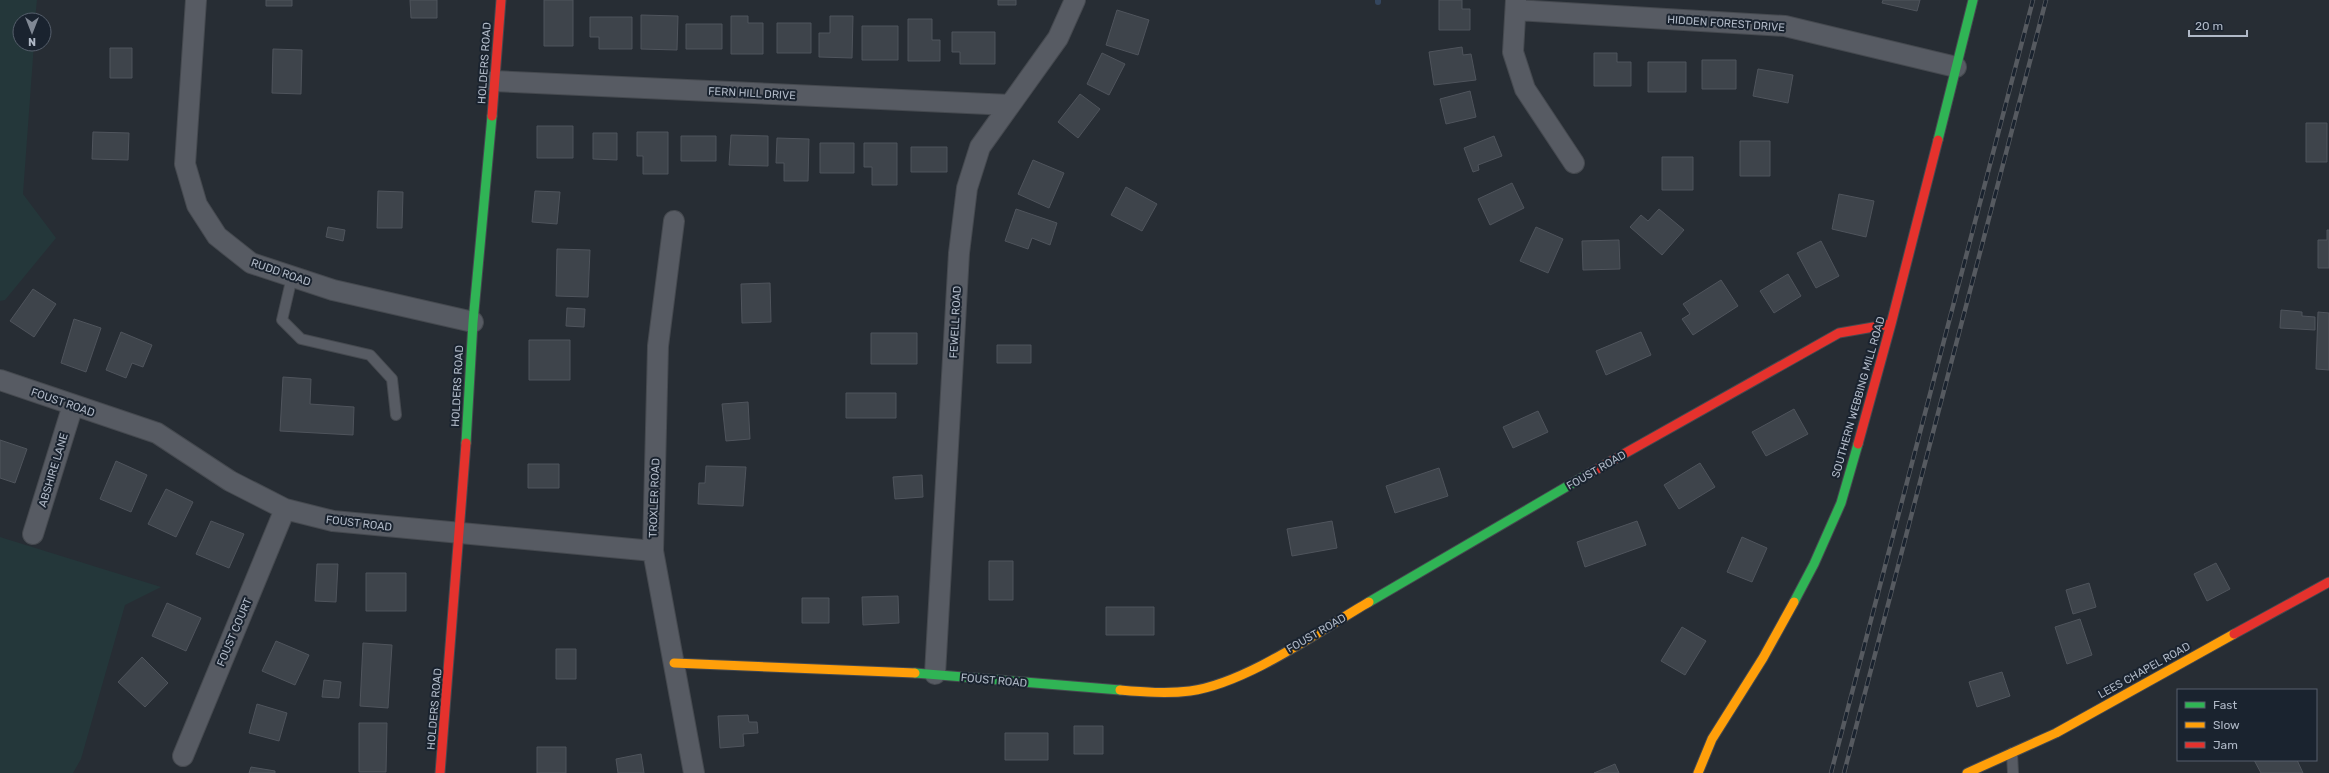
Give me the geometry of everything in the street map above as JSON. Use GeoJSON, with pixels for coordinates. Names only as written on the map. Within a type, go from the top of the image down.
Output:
{"type":"FeatureCollection","features":[{"type":"Feature","properties":{"kind":"street","name":"RUDD ROAD"},"geometry":{"type":"LineString","coordinates":[[196,0],[185,164],[197,204],[217,236],[251,263],[292,277],[333,290],[473,322]]}},
{"type":"Feature","properties":{"kind":"street","name":"HOLDERS ROAD"},"geometry":{"type":"LineString","coordinates":[[440,773],[460,535],[473,322],[501,0]]}},
{"type":"Feature","properties":{"kind":"street","name":"FEWELL ROAD"},"geometry":{"type":"LineString","coordinates":[[935,674],[959,253],[967,188],[980,147],[1058,38],[1075,0]]}},
{"type":"Feature","properties":{"kind":"street","name":"SOUTHERN WEBBING MILL ROAD"},"geometry":{"type":"LineString","coordinates":[[1698,773],[1712,738],[1762,658],[1814,564],[1843,495],[1891,324],[1973,0]]}},
{"type":"Feature","properties":{"kind":"street","name":"HIDDEN FOREST DRIVE"},"geometry":{"type":"LineString","coordinates":[[1516,5],[1785,26],[1956,67]]}},
{"type":"Feature","properties":{"kind":"street"},"geometry":{"type":"LineString","coordinates":[[1516,5],[1512,52],[1525,89],[1574,163]]}},
{"type":"Feature","properties":{"kind":"street","name":"FERN HILL DRIVE"},"geometry":{"type":"LineString","coordinates":[[494,81],[1010,105]]}},
{"type":"Feature","properties":{"kind":"street","name":"TROXLER ROAD"},"geometry":{"type":"LineString","coordinates":[[674,221],[658,346],[653,551],[694,773]]}},
{"type":"Feature","properties":{"kind":"street","name":"FOUST ROAD"},"geometry":{"type":"LineString","coordinates":[[674,663],[935,674],[1157,693],[1190,691],[1221,684],[1256,668],[1612,460],[1839,333],[1891,324]]}},
{"type":"Feature","properties":{"kind":"street","name":"FOUST ROAD"},"geometry":{"type":"LineString","coordinates":[[0,380],[157,433],[230,481],[285,509],[333,522],[460,535],[653,551]]}},
{"type":"Feature","properties":{"kind":"street","name":"ABSHIRE LANE"},"geometry":{"type":"LineString","coordinates":[[33,534],[73,405]]}},
{"type":"Feature","properties":{"kind":"street","name":"FOUST COURT"},"geometry":{"type":"LineString","coordinates":[[182,756],[285,509]]}},
{"type":"Feature","properties":{"kind":"street","name":"LEES CHAPEL ROAD"},"geometry":{"type":"LineString","coordinates":[[1967,773],[2056,733],[2329,582]]}},
{"type":"Feature","properties":{"kind":"lane"},"geometry":{"type":"LineString","coordinates":[[292,277],[282,320],[301,339],[370,355],[392,379],[396,415]]}},
{"type":"Feature","properties":{"kind":"lane"},"geometry":{"type":"LineString","coordinates":[[2012,753],[2014,773]]}},
{"type":"Feature","properties":{"kind":"shaded area"},"geometry":{"type":"Polygon","coordinates":[[[0,0],[37,0],[36,12],[12,12],[12,52],[33,52],[23,194],[56,238],[5,300],[0,301],[0,0]]]}},
{"type":"Feature","properties":{"kind":"shaded area"},"geometry":{"type":"Polygon","coordinates":[[[0,537],[161,587],[125,605],[81,759],[73,773],[0,773],[0,537]]]}},
{"type":"Feature","properties":{"kind":"building"},"geometry":{"type":"Polygon","coordinates":[[[266,0],[292,0],[292,6],[266,6],[266,0]]]}},
{"type":"Feature","properties":{"kind":"building"},"geometry":{"type":"Polygon","coordinates":[[[410,0],[437,0],[437,18],[411,18],[410,0]]]}},
{"type":"Feature","properties":{"kind":"building"},"geometry":{"type":"Polygon","coordinates":[[[544,0],[573,0],[573,46],[544,46],[544,0]]]}},
{"type":"Feature","properties":{"kind":"building"},"geometry":{"type":"Polygon","coordinates":[[[998,0],[1016,0],[1016,5],[998,5],[998,0]]]}},
{"type":"Feature","properties":{"kind":"building"},"geometry":{"type":"Polygon","coordinates":[[[1439,0],[1462,0],[1462,9],[1470,9],[1470,30],[1439,30],[1439,0]]]}},
{"type":"Feature","properties":{"kind":"building"},"geometry":{"type":"Polygon","coordinates":[[[1883,0],[1920,0],[1917,11],[1882,3],[1883,0]]]}},
{"type":"Feature","properties":{"kind":"building"},"geometry":{"type":"Polygon","coordinates":[[[1117,10],[1149,20],[1138,55],[1106,45],[1117,10]]]}},
{"type":"Feature","properties":{"kind":"building"},"geometry":{"type":"Polygon","coordinates":[[[641,15],[678,16],[677,50],[641,49],[641,15]]]}},
{"type":"Feature","properties":{"kind":"building"},"geometry":{"type":"Polygon","coordinates":[[[731,16],[748,16],[748,23],[763,23],[763,54],[731,54],[731,16]]]}},
{"type":"Feature","properties":{"kind":"building"},"geometry":{"type":"Polygon","coordinates":[[[830,16],[853,16],[852,58],[819,57],[819,33],[830,33],[830,16]]]}},
{"type":"Feature","properties":{"kind":"building"},"geometry":{"type":"Polygon","coordinates":[[[590,17],[632,17],[632,49],[599,49],[599,37],[590,37],[590,17]]]}},
{"type":"Feature","properties":{"kind":"building"},"geometry":{"type":"Polygon","coordinates":[[[908,19],[932,19],[932,40],[940,40],[940,61],[908,61],[908,19]]]}},
{"type":"Feature","properties":{"kind":"building"},"geometry":{"type":"Polygon","coordinates":[[[777,23],[811,23],[811,53],[777,53],[777,23]]]}},
{"type":"Feature","properties":{"kind":"building"},"geometry":{"type":"Polygon","coordinates":[[[686,24],[722,24],[722,49],[686,49],[686,24]]]}},
{"type":"Feature","properties":{"kind":"building"},"geometry":{"type":"Polygon","coordinates":[[[862,26],[898,26],[898,60],[862,60],[862,26]]]}},
{"type":"Feature","properties":{"kind":"building"},"geometry":{"type":"Polygon","coordinates":[[[952,32],[995,32],[995,64],[960,64],[960,52],[952,52],[952,32]]]}},
{"type":"Feature","properties":{"kind":"building"},"geometry":{"type":"Polygon","coordinates":[[[1462,47],[1463,55],[1471,54],[1476,80],[1434,85],[1429,52],[1462,47]]]}},
{"type":"Feature","properties":{"kind":"building"},"geometry":{"type":"Polygon","coordinates":[[[110,48],[132,48],[132,78],[110,78],[110,48]]]}},
{"type":"Feature","properties":{"kind":"building"},"geometry":{"type":"Polygon","coordinates":[[[273,49],[302,50],[301,94],[272,93],[273,49]]]}},
{"type":"Feature","properties":{"kind":"building"},"geometry":{"type":"Polygon","coordinates":[[[1102,53],[1125,64],[1109,95],[1087,84],[1102,53]]]}},
{"type":"Feature","properties":{"kind":"building"},"geometry":{"type":"Polygon","coordinates":[[[1594,53],[1617,53],[1617,62],[1631,62],[1631,86],[1594,86],[1594,53]]]}},
{"type":"Feature","properties":{"kind":"building"},"geometry":{"type":"Polygon","coordinates":[[[1702,60],[1736,60],[1736,89],[1702,89],[1702,60]]]}},
{"type":"Feature","properties":{"kind":"building"},"geometry":{"type":"Polygon","coordinates":[[[1648,62],[1686,62],[1686,92],[1648,92],[1648,62]]]}},
{"type":"Feature","properties":{"kind":"building"},"geometry":{"type":"Polygon","coordinates":[[[1758,69],[1793,75],[1788,103],[1753,96],[1758,69]]]}},
{"type":"Feature","properties":{"kind":"building"},"geometry":{"type":"Polygon","coordinates":[[[1470,91],[1476,117],[1446,124],[1440,99],[1470,91]]]}},
{"type":"Feature","properties":{"kind":"building"},"geometry":{"type":"Polygon","coordinates":[[[1080,94],[1100,109],[1078,138],[1058,122],[1080,94]]]}},
{"type":"Feature","properties":{"kind":"building"},"geometry":{"type":"Polygon","coordinates":[[[2306,123],[2327,123],[2327,162],[2306,162],[2306,123]]]}},
{"type":"Feature","properties":{"kind":"building"},"geometry":{"type":"Polygon","coordinates":[[[537,126],[573,126],[573,158],[537,158],[537,126]]]}},
{"type":"Feature","properties":{"kind":"building"},"geometry":{"type":"Polygon","coordinates":[[[93,132],[129,133],[128,160],[92,159],[93,132]]]}},
{"type":"Feature","properties":{"kind":"building"},"geometry":{"type":"Polygon","coordinates":[[[637,132],[668,132],[668,174],[643,174],[643,156],[637,156],[637,132]]]}},
{"type":"Feature","properties":{"kind":"building"},"geometry":{"type":"Polygon","coordinates":[[[593,133],[617,133],[617,160],[593,159],[593,133]]]}},
{"type":"Feature","properties":{"kind":"building"},"geometry":{"type":"Polygon","coordinates":[[[731,135],[768,136],[768,166],[729,165],[731,135]]]}},
{"type":"Feature","properties":{"kind":"building"},"geometry":{"type":"Polygon","coordinates":[[[681,136],[716,136],[716,161],[681,161],[681,136]]]}},
{"type":"Feature","properties":{"kind":"building"},"geometry":{"type":"Polygon","coordinates":[[[1494,136],[1502,156],[1478,165],[1479,170],[1473,172],[1464,148],[1494,136]]]}},
{"type":"Feature","properties":{"kind":"building"},"geometry":{"type":"Polygon","coordinates":[[[777,138],[809,139],[808,181],[784,181],[784,163],[776,163],[777,138]]]}},
{"type":"Feature","properties":{"kind":"building"},"geometry":{"type":"Polygon","coordinates":[[[1740,141],[1770,141],[1770,176],[1740,176],[1740,141]]]}},
{"type":"Feature","properties":{"kind":"building"},"geometry":{"type":"Polygon","coordinates":[[[820,143],[854,143],[854,173],[820,173],[820,143]]]}},
{"type":"Feature","properties":{"kind":"building"},"geometry":{"type":"Polygon","coordinates":[[[864,143],[897,143],[897,185],[872,185],[872,167],[864,167],[864,143]]]}},
{"type":"Feature","properties":{"kind":"building"},"geometry":{"type":"Polygon","coordinates":[[[911,147],[947,147],[947,172],[911,172],[911,147]]]}},
{"type":"Feature","properties":{"kind":"building"},"geometry":{"type":"Polygon","coordinates":[[[1662,157],[1693,157],[1693,190],[1662,190],[1662,157]]]}},
{"type":"Feature","properties":{"kind":"building"},"geometry":{"type":"Polygon","coordinates":[[[1033,160],[1064,173],[1049,208],[1018,194],[1033,160]]]}},
{"type":"Feature","properties":{"kind":"building"},"geometry":{"type":"Polygon","coordinates":[[[1512,183],[1524,208],[1490,225],[1478,199],[1512,183]]]}},
{"type":"Feature","properties":{"kind":"building"},"geometry":{"type":"Polygon","coordinates":[[[1126,187],[1157,204],[1142,231],[1111,215],[1126,187]]]}},
{"type":"Feature","properties":{"kind":"building"},"geometry":{"type":"Polygon","coordinates":[[[378,191],[403,192],[402,228],[377,228],[378,191]]]}},
{"type":"Feature","properties":{"kind":"building"},"geometry":{"type":"Polygon","coordinates":[[[535,191],[560,192],[557,224],[532,222],[535,191]]]}},
{"type":"Feature","properties":{"kind":"building"},"geometry":{"type":"Polygon","coordinates":[[[1839,194],[1874,201],[1866,237],[1832,229],[1839,194]]]}},
{"type":"Feature","properties":{"kind":"building"},"geometry":{"type":"Polygon","coordinates":[[[1016,209],[1057,223],[1050,245],[1032,238],[1028,249],[1005,241],[1016,209]]]}},
{"type":"Feature","properties":{"kind":"building"},"geometry":{"type":"Polygon","coordinates":[[[1659,209],[1684,230],[1662,255],[1630,227],[1641,215],[1648,221],[1659,209]]]}},
{"type":"Feature","properties":{"kind":"building"},"geometry":{"type":"Polygon","coordinates":[[[328,227],[345,230],[343,241],[326,237],[328,227]]]}},
{"type":"Feature","properties":{"kind":"building"},"geometry":{"type":"Polygon","coordinates":[[[1536,227],[1563,239],[1548,273],[1520,261],[1536,227]]]}},
{"type":"Feature","properties":{"kind":"building"},"geometry":{"type":"Polygon","coordinates":[[[2327,230],[2329,230],[2329,268],[2318,268],[2318,240],[2327,240],[2327,230]]]}},
{"type":"Feature","properties":{"kind":"building"},"geometry":{"type":"Polygon","coordinates":[[[1619,240],[1620,269],[1583,270],[1582,241],[1619,240]]]}},
{"type":"Feature","properties":{"kind":"building"},"geometry":{"type":"Polygon","coordinates":[[[1821,241],[1839,276],[1816,288],[1797,253],[1821,241]]]}},
{"type":"Feature","properties":{"kind":"building"},"geometry":{"type":"Polygon","coordinates":[[[557,249],[590,250],[588,297],[556,296],[557,249]]]}},
{"type":"Feature","properties":{"kind":"building"},"geometry":{"type":"Polygon","coordinates":[[[1788,274],[1801,296],[1774,313],[1760,291],[1788,274]]]}},
{"type":"Feature","properties":{"kind":"building"},"geometry":{"type":"Polygon","coordinates":[[[1721,280],[1738,306],[1693,335],[1682,319],[1690,314],[1683,304],[1721,280]]]}},
{"type":"Feature","properties":{"kind":"building"},"geometry":{"type":"Polygon","coordinates":[[[770,283],[771,322],[742,323],[741,284],[770,283]]]}},
{"type":"Feature","properties":{"kind":"building"},"geometry":{"type":"Polygon","coordinates":[[[33,289],[56,304],[34,337],[10,321],[33,289]]]}},
{"type":"Feature","properties":{"kind":"building"},"geometry":{"type":"Polygon","coordinates":[[[567,308],[585,309],[584,327],[566,326],[567,308]]]}},
{"type":"Feature","properties":{"kind":"building"},"geometry":{"type":"Polygon","coordinates":[[[2281,310],[2302,312],[2302,316],[2315,317],[2315,330],[2280,328],[2281,310]]]}},
{"type":"Feature","properties":{"kind":"building"},"geometry":{"type":"Polygon","coordinates":[[[2318,312],[2329,313],[2329,370],[2316,369],[2318,312]]]}},
{"type":"Feature","properties":{"kind":"building"},"geometry":{"type":"Polygon","coordinates":[[[74,319],[101,328],[86,372],[61,363],[74,319]]]}},
{"type":"Feature","properties":{"kind":"building"},"geometry":{"type":"Polygon","coordinates":[[[121,332],[152,345],[143,367],[132,363],[126,378],[106,370],[121,332]]]}},
{"type":"Feature","properties":{"kind":"building"},"geometry":{"type":"Polygon","coordinates":[[[1641,332],[1651,355],[1606,375],[1596,351],[1641,332]]]}},
{"type":"Feature","properties":{"kind":"building"},"geometry":{"type":"Polygon","coordinates":[[[871,333],[917,333],[917,364],[871,364],[871,333]]]}},
{"type":"Feature","properties":{"kind":"building"},"geometry":{"type":"Polygon","coordinates":[[[529,340],[570,340],[570,380],[529,380],[529,340]]]}},
{"type":"Feature","properties":{"kind":"building"},"geometry":{"type":"Polygon","coordinates":[[[997,345],[1031,345],[1031,363],[997,363],[997,345]]]}},
{"type":"Feature","properties":{"kind":"building"},"geometry":{"type":"Polygon","coordinates":[[[283,377],[311,379],[310,404],[354,407],[353,435],[280,431],[283,377]]]}},
{"type":"Feature","properties":{"kind":"building"},"geometry":{"type":"Polygon","coordinates":[[[846,393],[896,393],[896,418],[846,418],[846,393]]]}},
{"type":"Feature","properties":{"kind":"building"},"geometry":{"type":"Polygon","coordinates":[[[748,402],[750,439],[726,441],[722,404],[748,402]]]}},
{"type":"Feature","properties":{"kind":"building"},"geometry":{"type":"Polygon","coordinates":[[[1794,409],[1808,434],[1766,456],[1752,432],[1794,409]]]}},
{"type":"Feature","properties":{"kind":"building"},"geometry":{"type":"Polygon","coordinates":[[[1538,411],[1548,432],[1513,448],[1503,427],[1538,411]]]}},
{"type":"Feature","properties":{"kind":"building"},"geometry":{"type":"Polygon","coordinates":[[[0,440],[27,449],[15,483],[0,478],[0,440]]]}},
{"type":"Feature","properties":{"kind":"building"},"geometry":{"type":"Polygon","coordinates":[[[116,461],[147,475],[131,512],[100,499],[116,461]]]}},
{"type":"Feature","properties":{"kind":"building"},"geometry":{"type":"Polygon","coordinates":[[[1700,463],[1715,487],[1679,509],[1664,485],[1700,463]]]}},
{"type":"Feature","properties":{"kind":"building"},"geometry":{"type":"Polygon","coordinates":[[[528,464],[559,464],[559,488],[528,488],[528,464]]]}},
{"type":"Feature","properties":{"kind":"building"},"geometry":{"type":"Polygon","coordinates":[[[706,466],[746,467],[743,506],[698,504],[699,483],[705,483],[706,466]]]}},
{"type":"Feature","properties":{"kind":"building"},"geometry":{"type":"Polygon","coordinates":[[[1439,468],[1448,496],[1395,513],[1386,486],[1439,468]]]}},
{"type":"Feature","properties":{"kind":"building"},"geometry":{"type":"Polygon","coordinates":[[[922,475],[923,497],[895,499],[893,477],[922,475]]]}},
{"type":"Feature","properties":{"kind":"building"},"geometry":{"type":"Polygon","coordinates":[[[166,489],[193,502],[176,537],[148,524],[166,489]]]}},
{"type":"Feature","properties":{"kind":"building"},"geometry":{"type":"Polygon","coordinates":[[[211,521],[244,534],[229,568],[196,554],[211,521]]]}},
{"type":"Feature","properties":{"kind":"building"},"geometry":{"type":"Polygon","coordinates":[[[1332,521],[1337,548],[1292,556],[1287,529],[1332,521]]]}},
{"type":"Feature","properties":{"kind":"building"},"geometry":{"type":"Polygon","coordinates":[[[1637,521],[1646,545],[1585,567],[1577,542],[1637,521]]]}},
{"type":"Feature","properties":{"kind":"building"},"geometry":{"type":"Polygon","coordinates":[[[1742,537],[1767,548],[1752,582],[1727,572],[1742,537]]]}},
{"type":"Feature","properties":{"kind":"building"},"geometry":{"type":"Polygon","coordinates":[[[989,561],[1013,561],[1013,600],[989,600],[989,561]]]}},
{"type":"Feature","properties":{"kind":"building"},"geometry":{"type":"Polygon","coordinates":[[[2216,563],[2230,589],[2207,601],[2194,574],[2216,563]]]}},
{"type":"Feature","properties":{"kind":"building"},"geometry":{"type":"Polygon","coordinates":[[[317,564],[338,564],[336,602],[315,601],[317,564]]]}},
{"type":"Feature","properties":{"kind":"building"},"geometry":{"type":"Polygon","coordinates":[[[366,573],[406,573],[406,611],[366,611],[366,573]]]}},
{"type":"Feature","properties":{"kind":"building"},"geometry":{"type":"Polygon","coordinates":[[[2089,583],[2096,607],[2073,614],[2066,590],[2089,583]]]}},
{"type":"Feature","properties":{"kind":"building"},"geometry":{"type":"Polygon","coordinates":[[[898,596],[899,623],[863,625],[862,597],[898,596]]]}},
{"type":"Feature","properties":{"kind":"building"},"geometry":{"type":"Polygon","coordinates":[[[802,598],[829,598],[829,623],[802,623],[802,598]]]}},
{"type":"Feature","properties":{"kind":"building"},"geometry":{"type":"Polygon","coordinates":[[[167,603],[201,618],[186,651],[152,636],[167,603]]]}},
{"type":"Feature","properties":{"kind":"building"},"geometry":{"type":"Polygon","coordinates":[[[1106,607],[1154,607],[1154,635],[1106,635],[1106,607]]]}},
{"type":"Feature","properties":{"kind":"building"},"geometry":{"type":"Polygon","coordinates":[[[2080,619],[2092,655],[2067,664],[2055,627],[2080,619]]]}},
{"type":"Feature","properties":{"kind":"building"},"geometry":{"type":"Polygon","coordinates":[[[1682,627],[1706,641],[1685,675],[1661,661],[1682,627]]]}},
{"type":"Feature","properties":{"kind":"building"},"geometry":{"type":"Polygon","coordinates":[[[276,641],[309,655],[295,685],[262,671],[276,641]]]}},
{"type":"Feature","properties":{"kind":"building"},"geometry":{"type":"Polygon","coordinates":[[[363,643],[392,645],[388,708],[360,706],[363,643]]]}},
{"type":"Feature","properties":{"kind":"building"},"geometry":{"type":"Polygon","coordinates":[[[556,649],[576,649],[576,679],[556,679],[556,649]]]}},
{"type":"Feature","properties":{"kind":"building"},"geometry":{"type":"Polygon","coordinates":[[[142,657],[168,683],[145,707],[118,682],[142,657]]]}},
{"type":"Feature","properties":{"kind":"building"},"geometry":{"type":"Polygon","coordinates":[[[2002,672],[2010,696],[1977,707],[1969,682],[2002,672]]]}},
{"type":"Feature","properties":{"kind":"building"},"geometry":{"type":"Polygon","coordinates":[[[324,680],[341,682],[339,698],[322,697],[324,680]]]}},
{"type":"Feature","properties":{"kind":"building"},"geometry":{"type":"Polygon","coordinates":[[[257,704],[287,713],[279,741],[249,733],[257,704]]]}},
{"type":"Feature","properties":{"kind":"building"},"geometry":{"type":"Polygon","coordinates":[[[748,715],[749,722],[757,722],[758,733],[743,734],[744,746],[720,748],[718,716],[748,715]]]}},
{"type":"Feature","properties":{"kind":"building"},"geometry":{"type":"Polygon","coordinates":[[[359,723],[387,723],[386,772],[359,772],[359,723]]]}},
{"type":"Feature","properties":{"kind":"building"},"geometry":{"type":"Polygon","coordinates":[[[1074,726],[1103,726],[1103,754],[1074,754],[1074,726]]]}},
{"type":"Feature","properties":{"kind":"building"},"geometry":{"type":"Polygon","coordinates":[[[1005,733],[1048,733],[1048,760],[1005,760],[1005,733]]]}},
{"type":"Feature","properties":{"kind":"building"},"geometry":{"type":"Polygon","coordinates":[[[537,747],[566,747],[566,773],[537,773],[537,747]]]}},
{"type":"Feature","properties":{"kind":"building"},"geometry":{"type":"Polygon","coordinates":[[[641,754],[644,773],[618,773],[616,759],[641,754]]]}},
{"type":"Feature","properties":{"kind":"building"},"geometry":{"type":"Polygon","coordinates":[[[2255,761],[2297,761],[2303,773],[2261,773],[2255,761]]]}},
{"type":"Feature","properties":{"kind":"building"},"geometry":{"type":"Polygon","coordinates":[[[1615,764],[1619,773],[1594,773],[1615,764]]]}},
{"type":"Feature","properties":{"kind":"building"},"geometry":{"type":"Polygon","coordinates":[[[251,767],[275,771],[275,773],[249,773],[251,767]]]}},
{"type":"Feature","properties":{"kind":"railway"},"geometry":{"type":"LineString","coordinates":[[1831,773],[2033,0]]}},
{"type":"Feature","properties":{"kind":"railway"},"geometry":{"type":"LineString","coordinates":[[1844,773],[2046,0]]}},
{"type":"Feature","properties":{"kind":"traffic: fast"},"geometry":{"type":"LineString","coordinates":[[1938,140],[1973,0]]}},
{"type":"Feature","properties":{"kind":"traffic: fast"},"geometry":{"type":"LineString","coordinates":[[466,443],[473,322],[492,116]]}},
{"type":"Feature","properties":{"kind":"traffic: fast"},"geometry":{"type":"LineString","coordinates":[[1794,602],[1814,564],[1841,503],[1858,444]]}},
{"type":"Feature","properties":{"kind":"traffic: fast"},"geometry":{"type":"LineString","coordinates":[[1369,602],[1590,473]]}},
{"type":"Feature","properties":{"kind":"traffic: fast"},"geometry":{"type":"LineString","coordinates":[[915,673],[1120,690]]}},
{"type":"Feature","properties":{"kind":"traffic: slow"},"geometry":{"type":"LineString","coordinates":[[1120,690],[1146,692],[1190,691],[1212,686],[1235,678],[1259,667],[1305,641],[1369,602]]}},
{"type":"Feature","properties":{"kind":"traffic: slow"},"geometry":{"type":"LineString","coordinates":[[1698,773],[1712,739],[1763,658],[1794,602]]}},
{"type":"Feature","properties":{"kind":"traffic: slow"},"geometry":{"type":"LineString","coordinates":[[1967,773],[2056,733],[2234,634]]}},
{"type":"Feature","properties":{"kind":"traffic: slow"},"geometry":{"type":"LineString","coordinates":[[674,663],[915,673]]}},
{"type":"Feature","properties":{"kind":"traffic: jam"},"geometry":{"type":"LineString","coordinates":[[492,116],[501,0]]}},
{"type":"Feature","properties":{"kind":"traffic: jam"},"geometry":{"type":"LineString","coordinates":[[1858,444],[1891,324],[1938,140]]}},
{"type":"Feature","properties":{"kind":"traffic: jam"},"geometry":{"type":"LineString","coordinates":[[1590,473],[1839,333],[1891,324]]}},
{"type":"Feature","properties":{"kind":"traffic: jam"},"geometry":{"type":"LineString","coordinates":[[440,773],[466,443]]}},
{"type":"Feature","properties":{"kind":"traffic: jam"},"geometry":{"type":"LineString","coordinates":[[2234,634],[2329,582]]}}]}
